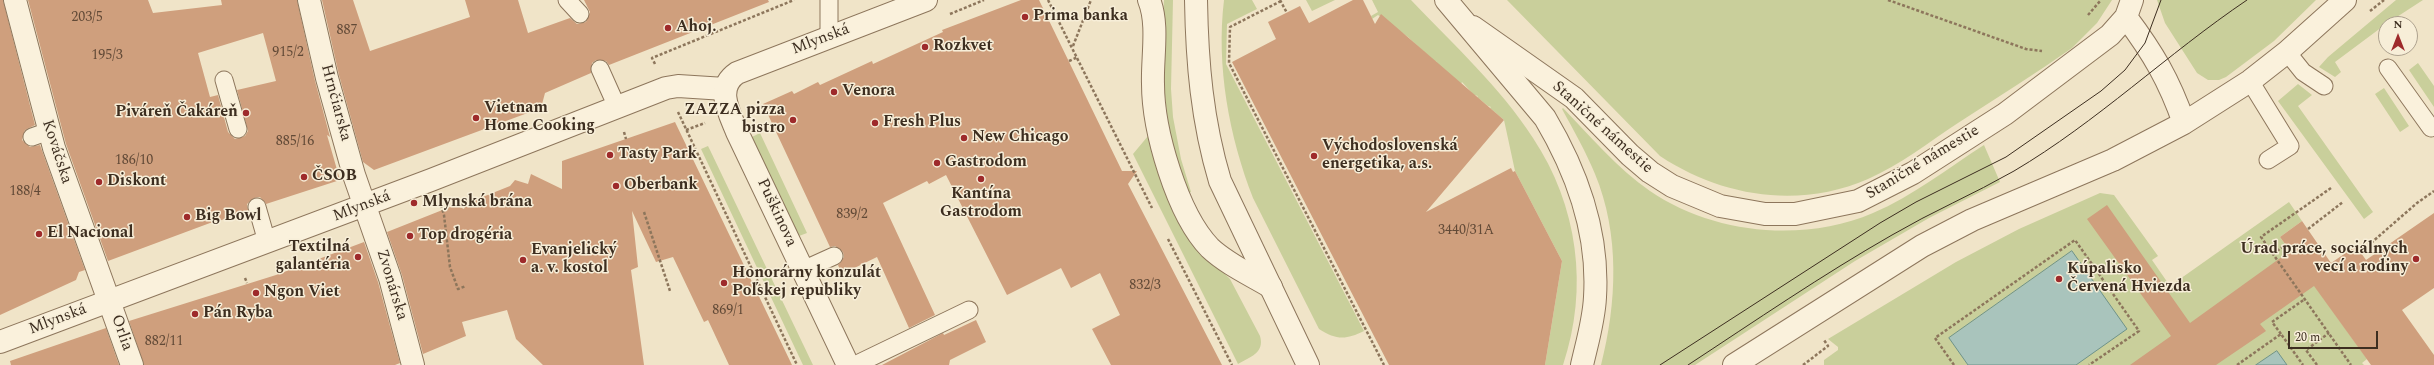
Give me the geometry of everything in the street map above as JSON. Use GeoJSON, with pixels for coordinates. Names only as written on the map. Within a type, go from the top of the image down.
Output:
{"type":"FeatureCollection","features":[{"type":"Feature","properties":{"kind":"street","name":"Kováčska"},"geometry":{"type":"LineString","coordinates":[[15,0],[40,134],[110,300]]}},
{"type":"Feature","properties":{"kind":"street","name":"Hrnčiarska"},"geometry":{"type":"LineString","coordinates":[[309,0],[327,78],[365,205]]}},
{"type":"Feature","properties":{"kind":"street","name":"Mlynská"},"geometry":{"type":"LineString","coordinates":[[0,342],[431,180],[666,88],[678,86],[726,97],[730,78],[737,73],[926,0]]}},
{"type":"Feature","properties":{"kind":"street"},"geometry":{"type":"LineString","coordinates":[[1149,0],[1153,18],[1154,106],[1168,164],[1185,208],[1197,231],[1211,248],[1271,287]]}},
{"type":"Feature","properties":{"kind":"street"},"geometry":{"type":"LineString","coordinates":[[1196,0],[1200,89],[1212,154],[1220,181],[1308,365]]}},
{"type":"Feature","properties":{"kind":"street"},"geometry":{"type":"LineString","coordinates":[[1446,0],[1545,118],[1557,139],[1580,192],[1595,255],[1595,290],[1590,330],[1582,365]]}},
{"type":"Feature","properties":{"kind":"street"},"geometry":{"type":"LineString","coordinates":[[1734,365],[1922,246],[1972,220],[2113,160],[2184,123],[2250,81],[2287,52],[2345,0]]}},
{"type":"Feature","properties":{"kind":"street","name":"Staničné námestie"},"geometry":{"type":"LineString","coordinates":[[1461,18],[1574,98],[1630,155],[1650,172],[1672,186],[1720,206],[1765,214],[1795,214],[1858,201],[1913,173],[2005,114],[2110,34],[2129,8],[2173,92],[2184,123]]}},
{"type":"Feature","properties":{"kind":"street","name":"Puškinova"},"geometry":{"type":"LineString","coordinates":[[726,97],[803,270],[848,365]]}},
{"type":"Feature","properties":{"kind":"street","name":"Zvonárska"},"geometry":{"type":"LineString","coordinates":[[365,205],[390,278],[413,365]]}},
{"type":"Feature","properties":{"kind":"street","name":"Orlia"},"geometry":{"type":"LineString","coordinates":[[110,300],[132,365]]}},
{"type":"Feature","properties":{"kind":"lane"},"geometry":{"type":"LineString","coordinates":[[568,0],[580,14]]}},
{"type":"Feature","properties":{"kind":"lane"},"geometry":{"type":"LineString","coordinates":[[829,0],[829,37]]}},
{"type":"Feature","properties":{"kind":"lane"},"geometry":{"type":"LineString","coordinates":[[2287,52],[2303,72],[2324,86]]}},
{"type":"Feature","properties":{"kind":"lane"},"geometry":{"type":"LineString","coordinates":[[2388,68],[2431,128]]}},
{"type":"Feature","properties":{"kind":"lane"},"geometry":{"type":"LineString","coordinates":[[600,69],[617,107]]}},
{"type":"Feature","properties":{"kind":"lane"},"geometry":{"type":"LineString","coordinates":[[224,80],[238,128]]}},
{"type":"Feature","properties":{"kind":"lane"},"geometry":{"type":"LineString","coordinates":[[2250,81],[2290,146],[2268,160]]}},
{"type":"Feature","properties":{"kind":"lane"},"geometry":{"type":"LineString","coordinates":[[257,207],[267,242]]}},
{"type":"Feature","properties":{"kind":"lane"},"geometry":{"type":"LineString","coordinates":[[803,270],[834,256]]}},
{"type":"Feature","properties":{"kind":"lane"},"geometry":{"type":"LineString","coordinates":[[855,365],[969,310]]}},
{"type":"Feature","properties":{"kind":"path"},"geometry":{"type":"LineString","coordinates":[[794,0],[652,58],[797,365]]}},
{"type":"Feature","properties":{"kind":"path"},"geometry":{"type":"LineString","coordinates":[[1048,0],[1073,46],[1154,212]]}},
{"type":"Feature","properties":{"kind":"path"},"geometry":{"type":"LineString","coordinates":[[1073,46],[1091,0]]}},
{"type":"Feature","properties":{"kind":"path"},"geometry":{"type":"LineString","coordinates":[[1888,0],[2026,49],[2049,50]]}},
{"type":"Feature","properties":{"kind":"path"},"geometry":{"type":"LineString","coordinates":[[1287,13],[1280,1],[1230,27],[1229,63],[1384,365]]}},
{"type":"Feature","properties":{"kind":"path"},"geometry":{"type":"LineString","coordinates":[[1069,61],[1078,57]]}},
{"type":"Feature","properties":{"kind":"path"},"geometry":{"type":"LineString","coordinates":[[431,180],[444,215],[450,267],[458,289],[466,286]]}},
{"type":"Feature","properties":{"kind":"path"},"geometry":{"type":"LineString","coordinates":[[2330,188],[2261,237],[2329,333],[2349,364]]}},
{"type":"Feature","properties":{"kind":"path"},"geometry":{"type":"LineString","coordinates":[[2371,243],[2417,203],[2434,191]]}},
{"type":"Feature","properties":{"kind":"path"},"geometry":{"type":"LineString","coordinates":[[2308,229],[2344,202]]}},
{"type":"Feature","properties":{"kind":"path"},"geometry":{"type":"LineString","coordinates":[[644,212],[670,291]]}},
{"type":"Feature","properties":{"kind":"path"},"geometry":{"type":"LineString","coordinates":[[1165,233],[1232,365]]}},
{"type":"Feature","properties":{"kind":"path"},"geometry":{"type":"LineString","coordinates":[[1954,365],[1935,338],[2075,240],[2139,331],[2089,365]]}},
{"type":"Feature","properties":{"kind":"path"},"geometry":{"type":"LineString","coordinates":[[2273,254],[2285,245]]}},
{"type":"Feature","properties":{"kind":"path"},"geometry":{"type":"LineString","coordinates":[[2303,365],[2272,322],[2305,299]]}},
{"type":"Feature","properties":{"kind":"path"},"geometry":{"type":"LineString","coordinates":[[2316,365],[2306,350],[2329,333]]}},
{"type":"Feature","properties":{"kind":"path"},"geometry":{"type":"LineString","coordinates":[[2237,365],[2281,334]]}},
{"type":"Feature","properties":{"kind":"path"},"geometry":{"type":"LineString","coordinates":[[1803,365],[1828,346],[1822,337]]}},
{"type":"Feature","properties":{"kind":"green space"},"geometry":{"type":"Polygon","coordinates":[[[1164,0],[1173,0],[1171,89],[1173,117],[1181,159],[1191,192],[1186,193],[1173,146],[1165,98],[1163,74],[1164,0]]]}},
{"type":"Feature","properties":{"kind":"green space"},"geometry":{"type":"Polygon","coordinates":[[[1224,0],[1252,0],[1257,9],[1227,24],[1226,64],[1364,331],[1358,334],[1341,338],[1325,333],[1319,329],[1253,198],[1237,150],[1226,100],[1222,50],[1224,0]]]}},
{"type":"Feature","properties":{"kind":"green space"},"geometry":{"type":"Polygon","coordinates":[[[1306,0],[1335,0],[1312,11],[1306,0]]]}},
{"type":"Feature","properties":{"kind":"green space"},"geometry":{"type":"Polygon","coordinates":[[[1372,0],[1411,0],[1475,66],[1506,101],[1533,138],[1548,164],[1560,191],[1569,219],[1575,248],[1577,277],[1576,307],[1571,336],[1563,365],[1545,365],[1562,261],[1515,171],[1504,120],[1490,108],[1491,107],[1477,97],[1478,96],[1474,95],[1462,82],[1461,84],[1436,63],[1437,62],[1434,61],[1408,37],[1378,15],[1372,19],[1371,16],[1378,12],[1372,0]]]}},
{"type":"Feature","properties":{"kind":"green space"},"geometry":{"type":"Polygon","coordinates":[[[1507,0],[2112,0],[2097,23],[2072,48],[1903,160],[1868,179],[1842,188],[1815,194],[1788,196],[1761,194],[1735,189],[1709,181],[1684,170],[1660,156],[1507,0]]]}},
{"type":"Feature","properties":{"kind":"green space"},"geometry":{"type":"Polygon","coordinates":[[[2157,0],[2316,0],[2274,41],[2226,77],[2219,80],[2208,80],[2197,73],[2165,23],[2157,0]]]}},
{"type":"Feature","properties":{"kind":"green space"},"geometry":{"type":"Polygon","coordinates":[[[2396,0],[2423,0],[2398,16],[2378,16],[2378,30],[2335,62],[2341,72],[2335,77],[2319,67],[2328,57],[2396,0]]]}},
{"type":"Feature","properties":{"kind":"green space"},"geometry":{"type":"Polygon","coordinates":[[[2418,63],[2434,86],[2434,107],[2409,70],[2418,63]]]}},
{"type":"Feature","properties":{"kind":"green space"},"geometry":{"type":"Polygon","coordinates":[[[2298,84],[2312,95],[2298,106],[2373,212],[2364,219],[2278,101],[2298,84]]]}},
{"type":"Feature","properties":{"kind":"green space"},"geometry":{"type":"Polygon","coordinates":[[[2384,88],[2409,126],[2400,132],[2375,94],[2384,88]]]}},
{"type":"Feature","properties":{"kind":"green space"},"geometry":{"type":"Polygon","coordinates":[[[1563,108],[1627,173],[1650,191],[1675,206],[1702,217],[1730,225],[1788,231],[1817,228],[1846,222],[1873,213],[1888,206],[1930,181],[1984,145],[2000,182],[1929,218],[1855,261],[1695,365],[1601,365],[1613,293],[1612,244],[1609,220],[1595,174],[1562,109],[1563,108]]]}},
{"type":"Feature","properties":{"kind":"green space"},"geometry":{"type":"Polygon","coordinates":[[[760,133],[807,233],[799,236],[752,137],[760,133]]]}},
{"type":"Feature","properties":{"kind":"green space"},"geometry":{"type":"Polygon","coordinates":[[[1148,136],[1213,262],[1230,279],[1260,336],[1260,347],[1255,354],[1238,364],[1133,154],[1148,136]]]}},
{"type":"Feature","properties":{"kind":"green space"},"geometry":{"type":"Polygon","coordinates":[[[708,146],[813,365],[803,365],[701,149],[708,146]]]}},
{"type":"Feature","properties":{"kind":"green space","name":"Kúpalisko Červená Hviezda"},"geometry":{"type":"Polygon","coordinates":[[[2100,193],[2114,195],[2158,256],[2152,260],[2170,286],[2289,202],[2302,221],[2280,237],[2367,359],[2362,363],[2364,365],[1824,365],[1824,360],[1838,350],[1838,347],[1828,339],[1956,262],[2019,229],[2100,193]]]}},
{"type":"Feature","properties":{"kind":"water"},"geometry":{"type":"Polygon","coordinates":[[[2072,251],[2127,329],[2076,365],[1968,365],[1949,338],[2072,251]]]}},
{"type":"Feature","properties":{"kind":"water"},"geometry":{"type":"Polygon","coordinates":[[[2277,351],[2287,365],[2256,365],[2277,351]]]}},
{"type":"Feature","properties":{"kind":"building"},"geometry":{"type":"Polygon","coordinates":[[[0,0],[3,0],[35,125],[25,130],[22,140],[30,147],[40,145],[85,270],[79,272],[76,280],[0,315],[0,0]]]}},
{"type":"Feature","properties":{"kind":"building"},"geometry":{"type":"Polygon","coordinates":[[[28,0],[148,0],[153,13],[222,5],[221,0],[297,0],[315,81],[330,137],[327,135],[340,180],[266,204],[260,197],[254,198],[247,204],[248,210],[233,217],[210,223],[108,261],[66,144],[28,0]],[[263,33],[198,53],[210,97],[218,95],[228,132],[235,139],[245,136],[248,131],[237,90],[276,81],[263,33]]]}},
{"type":"Feature","properties":{"kind":"building"},"geometry":{"type":"Polygon","coordinates":[[[322,0],[353,0],[370,51],[470,17],[465,0],[518,0],[528,33],[570,18],[577,24],[586,22],[590,12],[584,0],[768,0],[769,2],[609,65],[606,61],[596,60],[592,63],[591,73],[545,93],[541,108],[374,170],[363,162],[339,75],[322,0]]]}},
{"type":"Feature","properties":{"kind":"building"},"geometry":{"type":"Polygon","coordinates":[[[1021,0],[1039,0],[1122,171],[1137,171],[1128,184],[1222,365],[1111,365],[1092,329],[1120,315],[1100,273],[1071,288],[1061,268],[1007,295],[946,175],[929,184],[927,181],[883,203],[935,315],[909,328],[877,257],[842,274],[838,265],[844,257],[843,252],[835,246],[830,247],[763,104],[792,91],[794,94],[818,82],[820,85],[872,61],[873,64],[943,32],[942,30],[1021,0]]]}},
{"type":"Feature","properties":{"kind":"building"},"geometry":{"type":"Polygon","coordinates":[[[1353,0],[1363,0],[1375,24],[1381,14],[1504,120],[1426,212],[1511,168],[1513,172],[1515,171],[1562,261],[1545,365],[1389,365],[1232,62],[1276,39],[1268,22],[1300,6],[1309,23],[1353,0]]]}},
{"type":"Feature","properties":{"kind":"building"},"geometry":{"type":"Polygon","coordinates":[[[675,122],[792,365],[729,365],[708,320],[704,322],[673,257],[656,262],[632,211],[638,267],[631,270],[644,365],[543,365],[516,339],[507,310],[462,322],[466,336],[423,354],[402,275],[387,232],[455,205],[464,209],[468,198],[475,200],[510,186],[515,180],[528,184],[531,174],[562,189],[562,161],[675,122]]]}},
{"type":"Feature","properties":{"kind":"building"},"geometry":{"type":"Polygon","coordinates":[[[2107,205],[2190,323],[2290,251],[2280,237],[2302,221],[2331,263],[2356,246],[2366,260],[2434,213],[2434,288],[2402,310],[2434,355],[2434,365],[2371,365],[2314,286],[2260,324],[2266,331],[2216,365],[2130,365],[2171,336],[2087,219],[2107,205]]]}},
{"type":"Feature","properties":{"kind":"building"},"geometry":{"type":"Polygon","coordinates":[[[364,242],[378,282],[400,363],[395,365],[144,365],[129,321],[276,275],[364,242]]]}},
{"type":"Feature","properties":{"kind":"building"},"geometry":{"type":"Polygon","coordinates":[[[976,320],[986,342],[950,360],[949,365],[882,365],[943,333],[944,335],[976,320]]]}},
{"type":"Feature","properties":{"kind":"building"},"geometry":{"type":"Polygon","coordinates":[[[106,328],[119,365],[11,365],[10,361],[106,328]]]}},
{"type":"Feature","properties":{"kind":"tram line"},"geometry":{"type":"LineString","coordinates":[[1660,365],[1880,223],[1916,202],[2006,157],[2101,91],[2125,70],[2145,43],[2161,0]]}},
{"type":"Feature","properties":{"kind":"tram line"},"geometry":{"type":"LineString","coordinates":[[1688,365],[1789,298],[1866,250],[2014,171],[2045,152],[2103,110],[2217,21],[2247,0]]}},
{"type":"Feature","properties":{"kind":"place","name":"Prima banka"},"geometry":{"type":"Point","coordinates":[1025,17]}},
{"type":"Feature","properties":{"kind":"place","name":"Ahoj."},"geometry":{"type":"Point","coordinates":[668,28]}},
{"type":"Feature","properties":{"kind":"place","name":"Rozkvet"},"geometry":{"type":"Point","coordinates":[925,47]}},
{"type":"Feature","properties":{"kind":"place","name":"Venora"},"geometry":{"type":"Point","coordinates":[834,92]}},
{"type":"Feature","properties":{"kind":"place","name":"Piváreň Čakáreň"},"geometry":{"type":"Point","coordinates":[246,113]}},
{"type":"Feature","properties":{"kind":"place","name":"Vietnam Home Cooking"},"geometry":{"type":"Point","coordinates":[476,118]}},
{"type":"Feature","properties":{"kind":"place","name":"ZAZZA pizza bistro"},"geometry":{"type":"Point","coordinates":[793,120]}},
{"type":"Feature","properties":{"kind":"place","name":"Fresh Plus"},"geometry":{"type":"Point","coordinates":[875,123]}},
{"type":"Feature","properties":{"kind":"place","name":"New Chicago"},"geometry":{"type":"Point","coordinates":[964,138]}},
{"type":"Feature","properties":{"kind":"place","name":"Tasty Park"},"geometry":{"type":"Point","coordinates":[610,155]}},
{"type":"Feature","properties":{"kind":"place","name":"Východoslovenská energetika, a.s."},"geometry":{"type":"Point","coordinates":[1314,156]}},
{"type":"Feature","properties":{"kind":"place","name":"Gastrodom"},"geometry":{"type":"Point","coordinates":[937,163]}},
{"type":"Feature","properties":{"kind":"place","name":"ČSOB"},"geometry":{"type":"Point","coordinates":[304,177]}},
{"type":"Feature","properties":{"kind":"place","name":"Kantína Gastrodom"},"geometry":{"type":"Point","coordinates":[981,179]}},
{"type":"Feature","properties":{"kind":"place","name":"Diskont"},"geometry":{"type":"Point","coordinates":[99,182]}},
{"type":"Feature","properties":{"kind":"place","name":"Oberbank"},"geometry":{"type":"Point","coordinates":[616,186]}},
{"type":"Feature","properties":{"kind":"place","name":"Mlynská brána"},"geometry":{"type":"Point","coordinates":[414,203]}},
{"type":"Feature","properties":{"kind":"place","name":"Big Bowl"},"geometry":{"type":"Point","coordinates":[187,217]}},
{"type":"Feature","properties":{"kind":"place","name":"El Nacional"},"geometry":{"type":"Point","coordinates":[39,234]}},
{"type":"Feature","properties":{"kind":"place","name":"Top drogéria"},"geometry":{"type":"Point","coordinates":[410,236]}},
{"type":"Feature","properties":{"kind":"place","name":"Textilná galantéria"},"geometry":{"type":"Point","coordinates":[358,257]}},
{"type":"Feature","properties":{"kind":"place","name":"Úrad práce, sociálnych vecí a rodiny"},"geometry":{"type":"Point","coordinates":[2416,259]}},
{"type":"Feature","properties":{"kind":"place","name":"Evanjelický a. v. kostol"},"geometry":{"type":"Point","coordinates":[523,260]}},
{"type":"Feature","properties":{"kind":"place","name":"Kúpalisko Červená Hviezda"},"geometry":{"type":"Point","coordinates":[2059,279]}},
{"type":"Feature","properties":{"kind":"place","name":"Honorárny konzulát Poľskej republiky"},"geometry":{"type":"Point","coordinates":[724,283]}},
{"type":"Feature","properties":{"kind":"place","name":"Ngon Viet"},"geometry":{"type":"Point","coordinates":[256,293]}},
{"type":"Feature","properties":{"kind":"place","name":"Pán Ryba"},"geometry":{"type":"Point","coordinates":[195,314]}}]}
